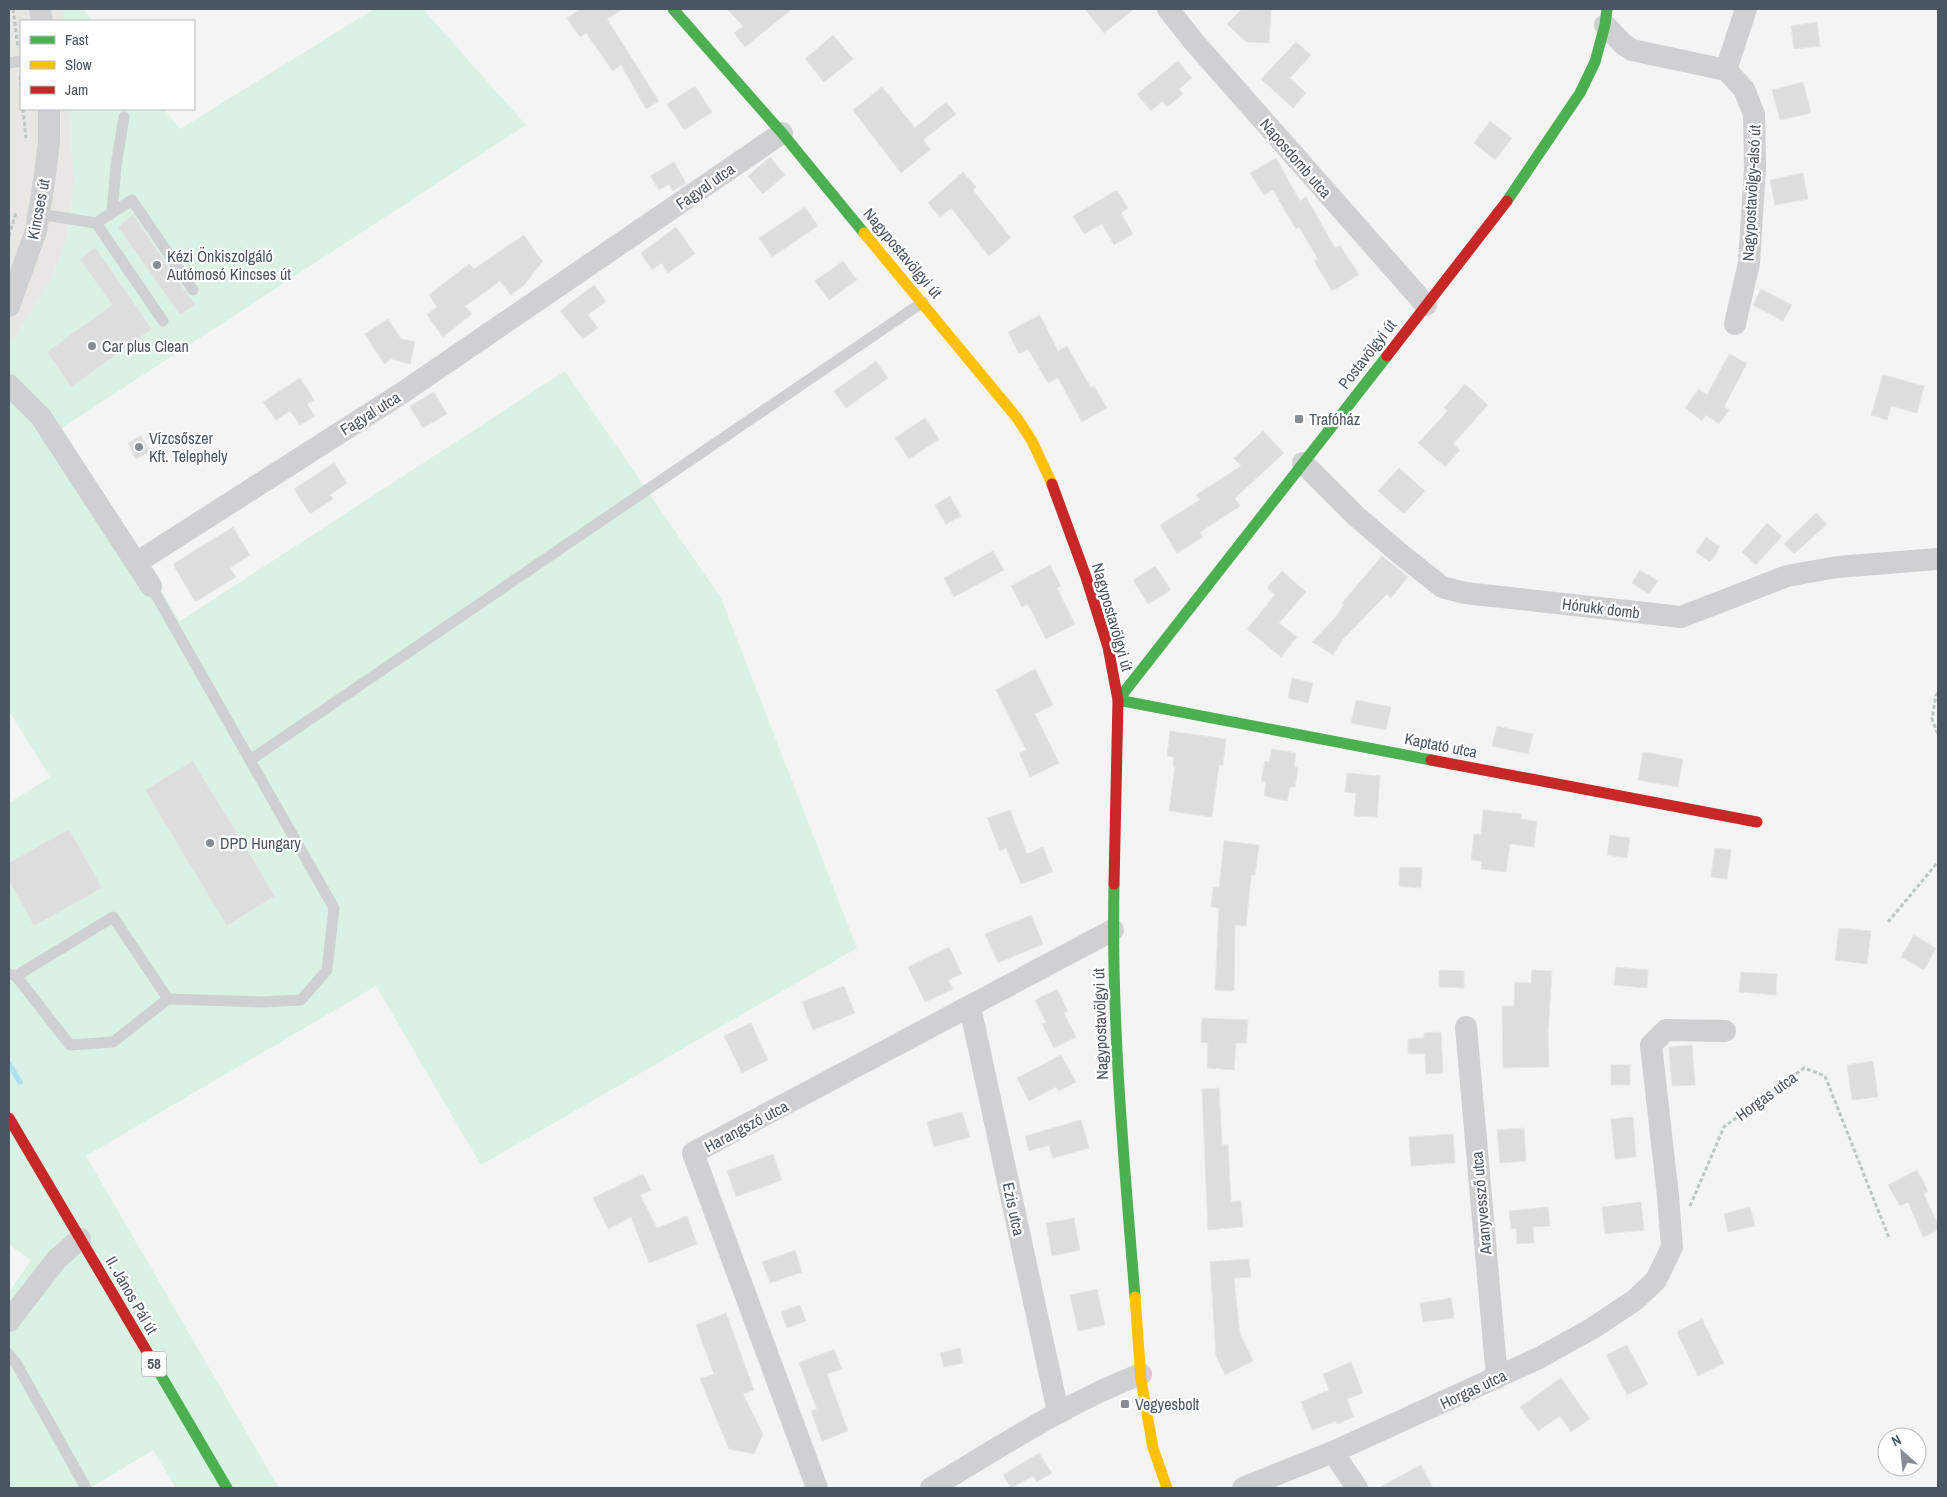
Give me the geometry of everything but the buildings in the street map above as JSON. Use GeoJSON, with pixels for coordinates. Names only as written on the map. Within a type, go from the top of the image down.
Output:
{"type":"FeatureCollection","features":[{"type":"Feature","properties":{"kind":"street","name":"Nagypostavölgyi út"},"geometry":{"type":"LineString","coordinates":[[673,9],[782,133],[1018,418],[1032,441],[1055,491],[1086,577],[1108,647],[1118,700],[1113,930],[1119,1087],[1141,1374],[1153,1448],[1167,1488]]}},
{"type":"Feature","properties":{"kind":"street","name":"Naposdomb utca"},"geometry":{"type":"LineString","coordinates":[[1168,9],[1201,50],[1426,306]]}},
{"type":"Feature","properties":{"kind":"street"},"geometry":{"type":"LineString","coordinates":[[1595,62],[1618,52],[1632,50],[1726,70],[1746,9]]}},
{"type":"Feature","properties":{"kind":"street","name":"Postavölgyi út"},"geometry":{"type":"LineString","coordinates":[[1118,700],[1504,205],[1580,93],[1595,62],[1606,17]]}},
{"type":"Feature","properties":{"kind":"street"},"geometry":{"type":"LineString","coordinates":[[1606,17],[1623,44],[1632,50]]}},
{"type":"Feature","properties":{"kind":"street","name":"Nagypostavölgy-alsó út"},"geometry":{"type":"LineString","coordinates":[[1726,70],[1744,89],[1754,114],[1755,167],[1749,263],[1735,324]]}},
{"type":"Feature","properties":{"kind":"street","name":"Kincses út"},"geometry":{"type":"LineString","coordinates":[[9,306],[36,231],[49,142],[50,110]]}},
{"type":"Feature","properties":{"kind":"street","name":"Fagyal utca"},"geometry":{"type":"LineString","coordinates":[[136,563],[402,393],[782,133]]}},
{"type":"Feature","properties":{"kind":"street"},"geometry":{"type":"LineString","coordinates":[[9,385],[41,417],[152,586]]}},
{"type":"Feature","properties":{"kind":"street","name":"Hórukk domb"},"geometry":{"type":"LineString","coordinates":[[1303,464],[1356,516],[1442,587],[1466,593],[1681,617],[1787,576],[1837,567],[1938,559]]}},
{"type":"Feature","properties":{"kind":"street","name":"Kaptató utca"},"geometry":{"type":"LineString","coordinates":[[1118,700],[1757,822]]}},
{"type":"Feature","properties":{"kind":"street","name":"Harangszó utca"},"geometry":{"type":"LineString","coordinates":[[817,1488],[694,1153],[1113,930]]}},
{"type":"Feature","properties":{"kind":"street","name":"Ezis utca"},"geometry":{"type":"LineString","coordinates":[[970,1007],[1058,1412]]}},
{"type":"Feature","properties":{"kind":"street","name":"Aranyvessző utca"},"geometry":{"type":"LineString","coordinates":[[1466,1027],[1497,1378]]}},
{"type":"Feature","properties":{"kind":"street","name":"Horgas utca"},"geometry":{"type":"LineString","coordinates":[[1244,1488],[1333,1452],[1497,1378],[1594,1328],[1635,1300],[1656,1280],[1672,1247],[1651,1045],[1666,1030],[1725,1031]]}},
{"type":"Feature","properties":{"kind":"street","name":"II. János Pál út"},"geometry":{"type":"LineString","coordinates":[[9,1118],[227,1488]]}},
{"type":"Feature","properties":{"kind":"street"},"geometry":{"type":"LineString","coordinates":[[9,1321],[57,1259],[80,1239]]}},
{"type":"Feature","properties":{"kind":"street"},"geometry":{"type":"LineString","coordinates":[[931,1488],[1058,1412],[1141,1374]]}},
{"type":"Feature","properties":{"kind":"street"},"geometry":{"type":"LineString","coordinates":[[1333,1452],[1357,1488]]}},
{"type":"Feature","properties":{"kind":"lane"},"geometry":{"type":"LineString","coordinates":[[112,213],[116,166],[124,116]]}},
{"type":"Feature","properties":{"kind":"lane"},"geometry":{"type":"LineString","coordinates":[[39,214],[96,223],[132,200],[193,290]]}},
{"type":"Feature","properties":{"kind":"lane"},"geometry":{"type":"LineString","coordinates":[[96,223],[163,321]]}},
{"type":"Feature","properties":{"kind":"lane"},"geometry":{"type":"LineString","coordinates":[[250,760],[923,302]]}},
{"type":"Feature","properties":{"kind":"lane"},"geometry":{"type":"LineString","coordinates":[[152,586],[334,908],[327,970],[301,1000],[262,1002],[168,999],[113,1042],[70,1045],[12,975],[113,917],[168,999]]}},
{"type":"Feature","properties":{"kind":"lane"},"geometry":{"type":"LineString","coordinates":[[9,1354],[16,1363],[86,1488]]}},
{"type":"Feature","properties":{"kind":"path"},"geometry":{"type":"LineString","coordinates":[[24,110],[27,146]]}},
{"type":"Feature","properties":{"kind":"path"},"geometry":{"type":"LineString","coordinates":[[9,236],[18,208]]}},
{"type":"Feature","properties":{"kind":"path"},"geometry":{"type":"LineString","coordinates":[[1938,693],[1932,719],[1938,735]]}},
{"type":"Feature","properties":{"kind":"path"},"geometry":{"type":"LineString","coordinates":[[1888,922],[1938,862]]}},
{"type":"Feature","properties":{"kind":"path","name":"Horgas utca"},"geometry":{"type":"LineString","coordinates":[[1687,1213],[1724,1127],[1804,1068],[1825,1076],[1889,1238]]}},
{"type":"Feature","properties":{"kind":"shaded area"},"geometry":{"type":"Polygon","coordinates":[[[9,9],[63,9],[63,20],[20,20],[20,110],[69,110],[74,181],[67,236],[50,282],[9,346],[9,9]]]}},
{"type":"Feature","properties":{"kind":"green space"},"geometry":{"type":"Polygon","coordinates":[[[63,9],[83,9],[92,20],[63,20],[63,9]]]}},
{"type":"Feature","properties":{"kind":"green space"},"geometry":{"type":"Polygon","coordinates":[[[374,9],[423,9],[526,125],[62,428],[180,621],[565,371],[721,598],[857,948],[481,1165],[376,986],[86,1156],[279,1488],[176,1488],[153,1450],[90,1488],[9,1488],[9,1292],[31,1260],[9,1245],[9,803],[50,777],[9,711],[9,346],[50,282],[67,236],[74,181],[69,110],[165,110],[180,129],[374,9]]]}},
{"type":"Feature","properties":{"kind":"waterway"},"geometry":{"type":"LineString","coordinates":[[9,1064],[20,1082]]}},
{"type":"Feature","properties":{"kind":"traffic: fast"},"geometry":{"type":"LineString","coordinates":[[673,9],[782,133],[864,233]]}},
{"type":"Feature","properties":{"kind":"traffic: fast"},"geometry":{"type":"LineString","coordinates":[[1507,201],[1580,93],[1595,62],[1605,25],[1607,9]]}},
{"type":"Feature","properties":{"kind":"traffic: fast"},"geometry":{"type":"LineString","coordinates":[[1118,700],[1387,356]]}},
{"type":"Feature","properties":{"kind":"traffic: fast"},"geometry":{"type":"LineString","coordinates":[[1118,700],[1431,760]]}},
{"type":"Feature","properties":{"kind":"traffic: fast"},"geometry":{"type":"LineString","coordinates":[[1114,884],[1116,1039],[1135,1297]]}},
{"type":"Feature","properties":{"kind":"traffic: fast"},"geometry":{"type":"LineString","coordinates":[[156,1367],[227,1488]]}},
{"type":"Feature","properties":{"kind":"traffic: slow"},"geometry":{"type":"LineString","coordinates":[[864,233],[1017,418],[1032,441],[1052,484]]}},
{"type":"Feature","properties":{"kind":"traffic: slow"},"geometry":{"type":"LineString","coordinates":[[1135,1297],[1141,1380],[1153,1448],[1167,1488]]}},
{"type":"Feature","properties":{"kind":"traffic: jam"},"geometry":{"type":"LineString","coordinates":[[1387,356],[1507,201]]}},
{"type":"Feature","properties":{"kind":"traffic: jam"},"geometry":{"type":"LineString","coordinates":[[1052,484],[1086,577],[1108,647],[1118,700],[1114,884]]}},
{"type":"Feature","properties":{"kind":"traffic: jam"},"geometry":{"type":"LineString","coordinates":[[1431,760],[1757,822]]}},
{"type":"Feature","properties":{"kind":"traffic: jam"},"geometry":{"type":"LineString","coordinates":[[9,1118],[156,1367]]}},
{"type":"Feature","properties":{"kind":"place","name":"Kézi Önkiszolgáló Autómosó Kincses út"},"geometry":{"type":"Point","coordinates":[157,265]}},
{"type":"Feature","properties":{"kind":"place","name":"Car plus Clean"},"geometry":{"type":"Point","coordinates":[92,346]}},
{"type":"Feature","properties":{"kind":"place","name":"Trafóház"},"geometry":{"type":"Point","coordinates":[1299,419]}},
{"type":"Feature","properties":{"kind":"place","name":"Vízcsőszer Kft. Telephely"},"geometry":{"type":"Point","coordinates":[139,447]}},
{"type":"Feature","properties":{"kind":"place","name":"DPD Hungary"},"geometry":{"type":"Point","coordinates":[210,843]}},
{"type":"Feature","properties":{"kind":"place","name":"Vegyesbolt"},"geometry":{"type":"Point","coordinates":[1125,1404]}}]}
